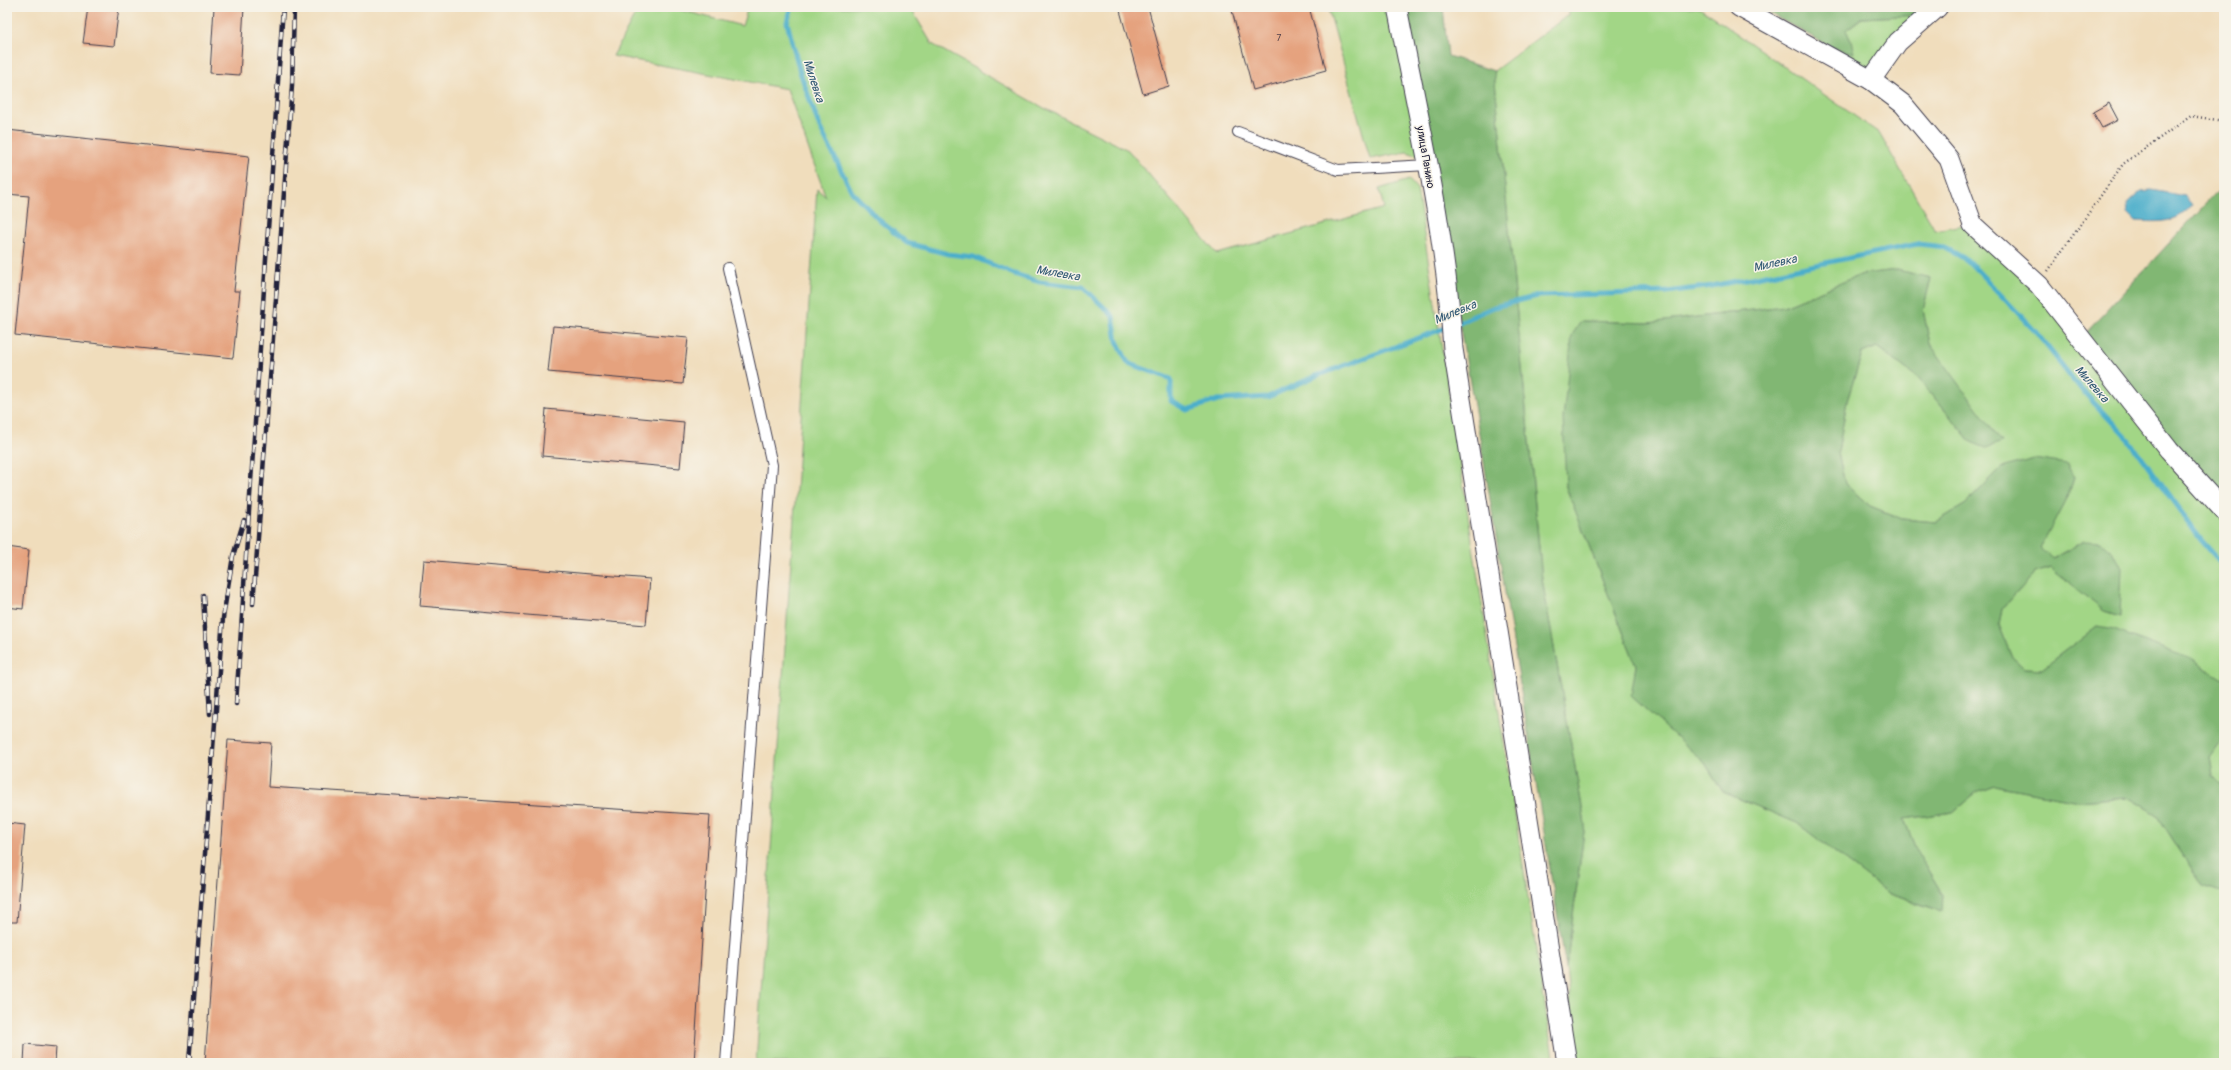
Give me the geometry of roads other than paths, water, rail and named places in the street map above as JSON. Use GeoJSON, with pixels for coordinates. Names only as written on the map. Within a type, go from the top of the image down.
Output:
{"type":"FeatureCollection","features":[{"type":"Feature","properties":{"kind":"street","name":"улица Панино"},"geometry":{"type":"LineString","coordinates":[[1397,7],[1428,165],[1450,309],[1453,350],[1567,1063]]}},
{"type":"Feature","properties":{"kind":"street"},"geometry":{"type":"LineString","coordinates":[[1739,7],[1871,80],[1903,104],[1949,159],[1973,225],[2039,285],[2169,450],[2224,511]]}},
{"type":"Feature","properties":{"kind":"street"},"geometry":{"type":"LineString","coordinates":[[1871,80],[1898,42],[1938,7]]}},
{"type":"Feature","properties":{"kind":"lane"},"geometry":{"type":"LineString","coordinates":[[1238,132],[1338,170],[1428,165]]}},
{"type":"Feature","properties":{"kind":"lane"},"geometry":{"type":"LineString","coordinates":[[726,1063],[772,465],[728,268]]}},
{"type":"Feature","properties":{"kind":"water"},"geometry":{"type":"Polygon","coordinates":[[[2151,190],[2185,196],[2192,205],[2180,216],[2174,219],[2152,222],[2136,221],[2128,213],[2127,204],[2141,191],[2151,190]]]}},
{"type":"Feature","properties":{"kind":"waterway","name":"Милевка"},"geometry":{"type":"LineString","coordinates":[[792,7],[787,22],[800,72],[820,128],[852,192],[879,220],[907,243],[948,254],[974,257],[1014,274],[1040,282],[1083,287],[1113,316],[1117,341],[1128,363],[1171,379],[1171,401],[1187,410],[1218,400],[1268,397],[1316,376],[1448,327]]}},
{"type":"Feature","properties":{"kind":"waterway","name":"Милевка"},"geometry":{"type":"LineString","coordinates":[[1455,324],[1494,307],[1538,296],[1667,292],[1712,286],[1918,244],[1944,247],[1967,260],[2034,330],[2081,389],[2128,439],[2201,540],[2224,566]]}},
{"type":"Feature","properties":{"kind":"railway"},"geometry":{"type":"LineString","coordinates":[[236,704],[283,7]]}},
{"type":"Feature","properties":{"kind":"railway"},"geometry":{"type":"LineString","coordinates":[[253,604],[292,86],[294,7]]}},
{"type":"Feature","properties":{"kind":"railway"},"geometry":{"type":"LineString","coordinates":[[189,1063],[223,618],[233,556],[244,520]]}},
{"type":"Feature","properties":{"kind":"railway"},"geometry":{"type":"LineString","coordinates":[[203,595],[210,714]]}}]}
